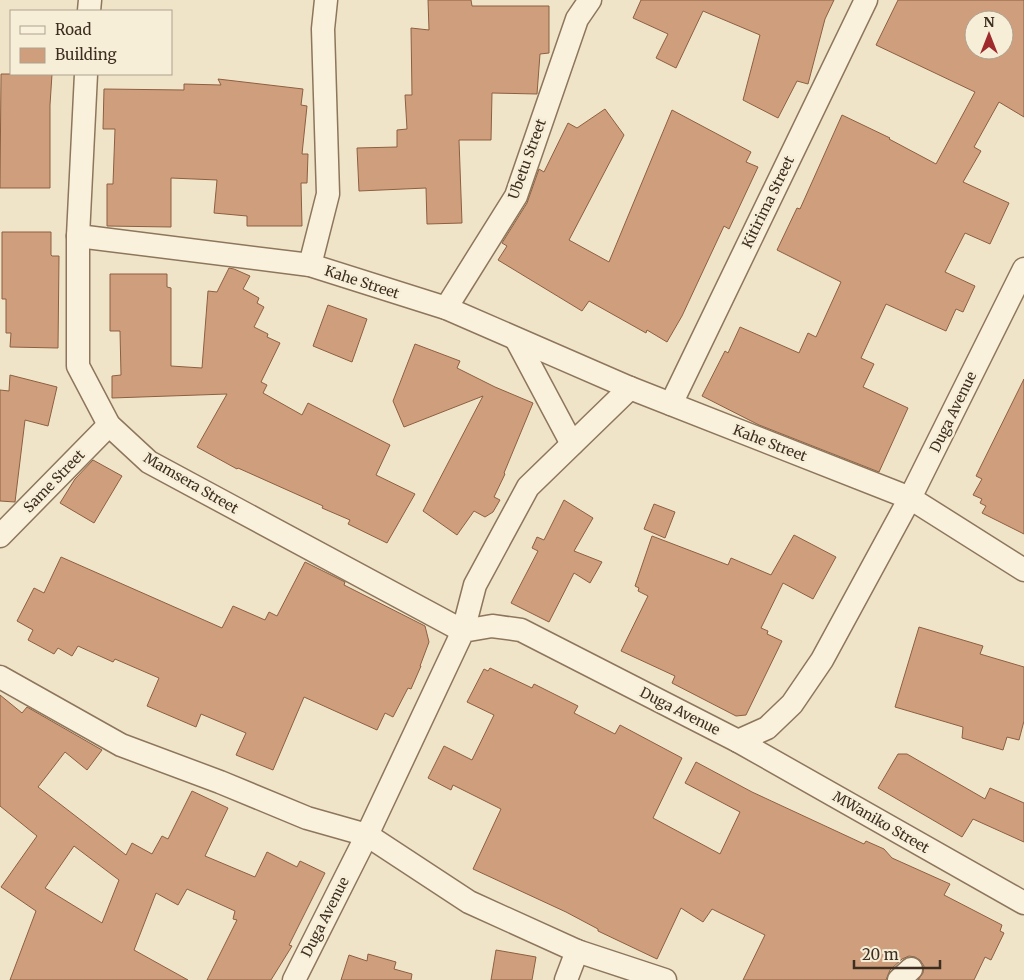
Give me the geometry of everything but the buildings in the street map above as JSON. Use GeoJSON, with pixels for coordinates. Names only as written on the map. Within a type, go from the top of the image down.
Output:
{"type":"FeatureCollection","features":[{"type":"Feature","properties":{"kind":"street"},"geometry":{"type":"LineString","coordinates":[[310,265],[328,194],[323,29],[326,0]]}},
{"type":"Feature","properties":{"kind":"street","name":"Ubetu Street"},"geometry":{"type":"LineString","coordinates":[[446,308],[516,196],[577,19],[590,0]]}},
{"type":"Feature","properties":{"kind":"street","name":"Kitirima Street"},"geometry":{"type":"LineString","coordinates":[[671,404],[866,0]]}},
{"type":"Feature","properties":{"kind":"street","name":"Mamsera Street"},"geometry":{"type":"LineString","coordinates":[[86,75],[78,236],[78,366],[109,425],[149,462],[463,631]]}},
{"type":"Feature","properties":{"kind":"street","name":"Kahe Street"},"geometry":{"type":"LineString","coordinates":[[78,236],[310,265],[446,308],[630,388],[910,498],[1024,570]]}},
{"type":"Feature","properties":{"kind":"street","name":"Duga Avenue"},"geometry":{"type":"LineString","coordinates":[[294,980],[366,835],[463,631],[492,626],[520,630],[738,740],[768,728],[792,704],[822,660],[910,498],[1024,269]]}},
{"type":"Feature","properties":{"kind":"street"},"geometry":{"type":"LineString","coordinates":[[516,339],[572,444]]}},
{"type":"Feature","properties":{"kind":"street"},"geometry":{"type":"LineString","coordinates":[[463,631],[475,585],[528,487],[630,388]]}},
{"type":"Feature","properties":{"kind":"street","name":"Same Street"},"geometry":{"type":"LineString","coordinates":[[0,536],[109,425]]}},
{"type":"Feature","properties":{"kind":"street"},"geometry":{"type":"LineString","coordinates":[[0,676],[121,745],[220,782],[307,818],[366,835],[469,902],[577,951],[665,980]]}},
{"type":"Feature","properties":{"kind":"street","name":"MWaniko Street"},"geometry":{"type":"LineString","coordinates":[[738,740],[1024,903]]}},
{"type":"Feature","properties":{"kind":"street"},"geometry":{"type":"LineString","coordinates":[[566,980],[577,951]]}}]}
